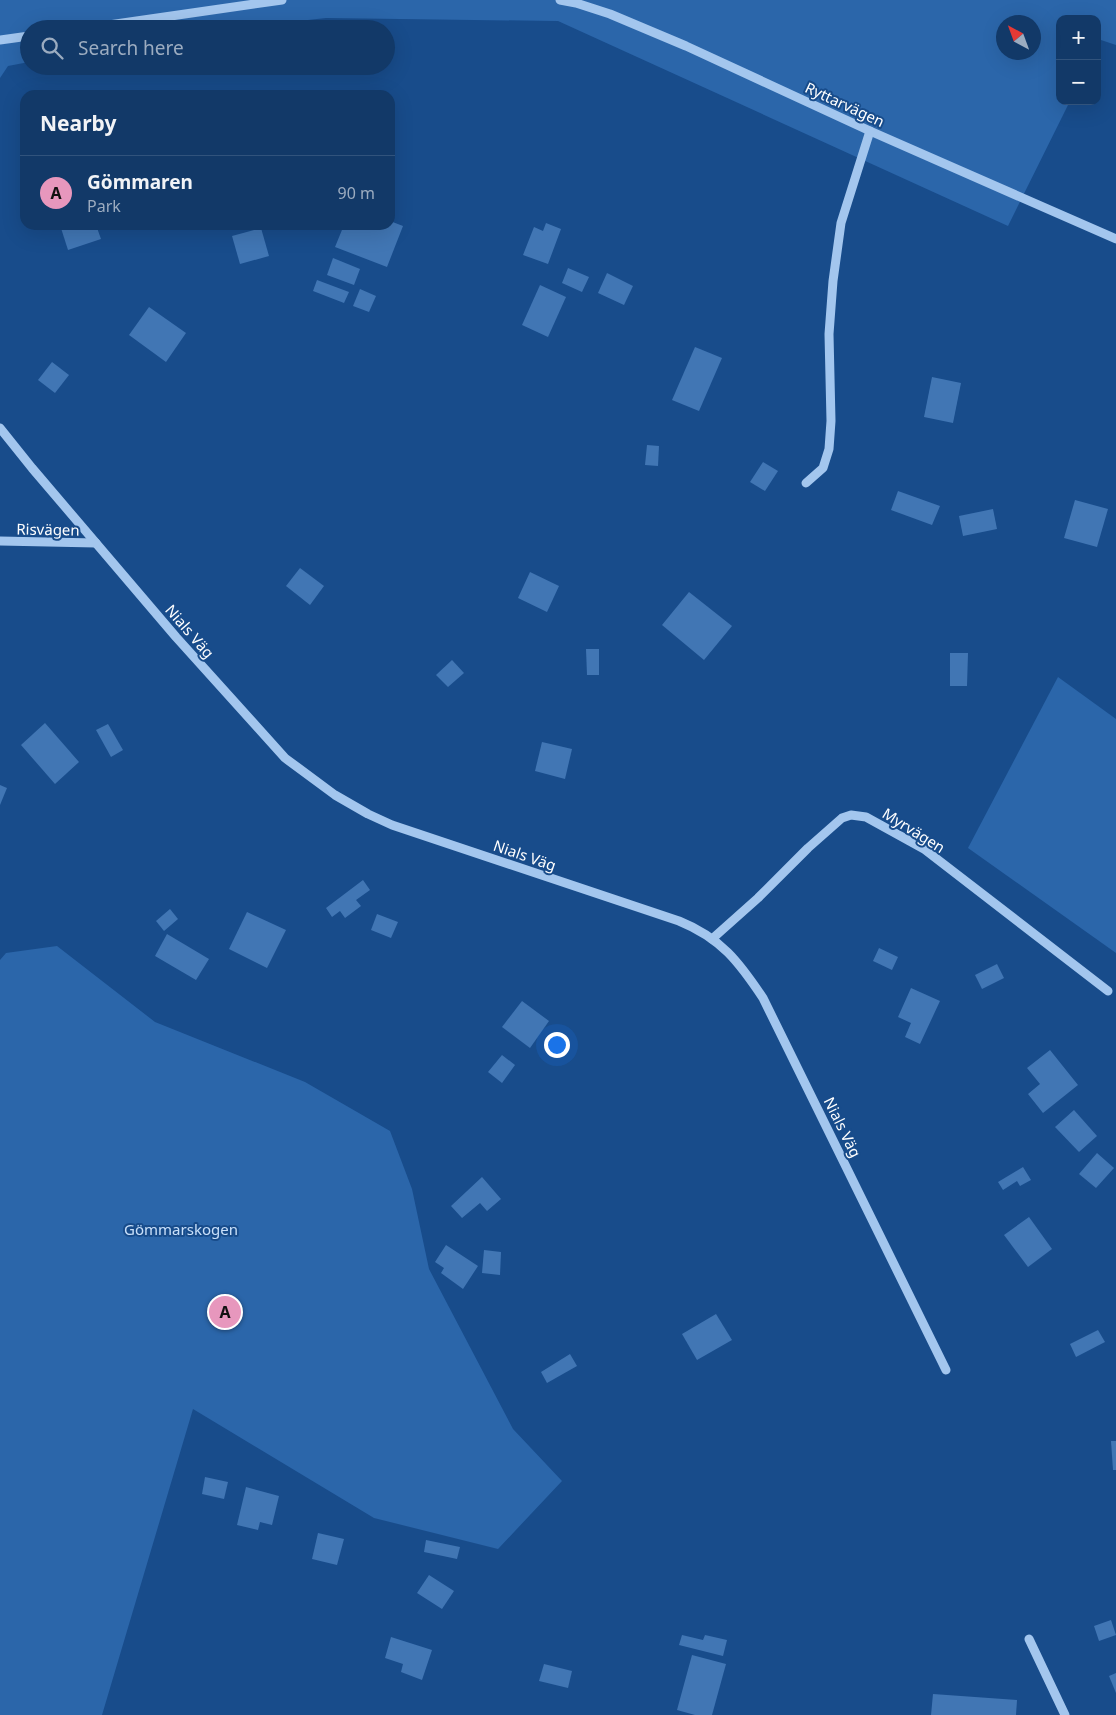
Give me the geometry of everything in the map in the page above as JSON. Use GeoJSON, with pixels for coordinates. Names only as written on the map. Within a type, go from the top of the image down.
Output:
{"type":"FeatureCollection","features":[{"type":"Feature","properties":{"kind":"street"},"geometry":{"type":"LineString","coordinates":[[144,20],[282,0]]}},
{"type":"Feature","properties":{"kind":"street","name":"Ryttarvägen"},"geometry":{"type":"LineString","coordinates":[[560,0],[576,2],[610,14],[686,46],[870,131],[1116,239]]}},
{"type":"Feature","properties":{"kind":"street"},"geometry":{"type":"LineString","coordinates":[[0,40],[20,37]]}},
{"type":"Feature","properties":{"kind":"street"},"geometry":{"type":"LineString","coordinates":[[806,483],[823,468],[829,449],[831,421],[829,334],[840,223],[870,131]]}},
{"type":"Feature","properties":{"kind":"street","name":"Nials Väg"},"geometry":{"type":"LineString","coordinates":[[0,428],[176,637],[285,758],[335,795],[392,825],[679,921],[712,938],[729,952],[763,998],[946,1370]]}},
{"type":"Feature","properties":{"kind":"street","name":"Risvägen"},"geometry":{"type":"LineString","coordinates":[[0,541],[96,543]]}},
{"type":"Feature","properties":{"kind":"street","name":"Myrvägen"},"geometry":{"type":"LineString","coordinates":[[712,938],[758,898],[808,848],[842,818],[851,815],[866,817],[924,849],[1108,991]]}},
{"type":"Feature","properties":{"kind":"street"},"geometry":{"type":"LineString","coordinates":[[1029,1640],[1065,1715]]}},
{"type":"Feature","properties":{"kind":"green space"},"geometry":{"type":"Polygon","coordinates":[[[0,0],[1116,0],[1116,45],[1101,40],[1101,15],[1056,15],[1056,105],[1068,105],[1008,226],[558,21],[326,18],[308,20],[20,20],[20,64],[8,66],[0,78],[0,0]]]}},
{"type":"Feature","properties":{"kind":"green space"},"geometry":{"type":"Polygon","coordinates":[[[1058,677],[1116,719],[1116,953],[968,848],[1058,677]]]}},
{"type":"Feature","properties":{"kind":"green space","name":"Gömmarskogen"},"geometry":{"type":"Polygon","coordinates":[[[57,946],[155,1022],[305,1082],[390,1131],[412,1189],[429,1269],[513,1429],[562,1481],[498,1549],[374,1518],[193,1409],[102,1715],[0,1715],[0,960],[6,953],[57,946]]]}},
{"type":"Feature","properties":{"kind":"building"},"geometry":{"type":"Polygon","coordinates":[[[395,223],[403,226],[387,267],[335,247],[342,230],[395,230],[395,223]]]}},
{"type":"Feature","properties":{"kind":"building"},"geometry":{"type":"Polygon","coordinates":[[[546,223],[561,229],[548,264],[523,255],[534,227],[543,231],[546,223]]]}},
{"type":"Feature","properties":{"kind":"building"},"geometry":{"type":"Polygon","coordinates":[[[62,230],[98,230],[101,239],[68,250],[62,230]]]}},
{"type":"Feature","properties":{"kind":"building"},"geometry":{"type":"Polygon","coordinates":[[[254,230],[262,230],[269,256],[240,264],[232,236],[254,230]]]}},
{"type":"Feature","properties":{"kind":"building"},"geometry":{"type":"Polygon","coordinates":[[[333,258],[360,269],[354,285],[327,275],[333,258]]]}},
{"type":"Feature","properties":{"kind":"building"},"geometry":{"type":"Polygon","coordinates":[[[568,268],[589,277],[582,292],[562,283],[568,268]]]}},
{"type":"Feature","properties":{"kind":"building"},"geometry":{"type":"Polygon","coordinates":[[[607,273],[633,286],[624,305],[598,293],[607,273]]]}},
{"type":"Feature","properties":{"kind":"building"},"geometry":{"type":"Polygon","coordinates":[[[317,280],[349,292],[344,303],[313,291],[317,280]]]}},
{"type":"Feature","properties":{"kind":"building"},"geometry":{"type":"Polygon","coordinates":[[[540,285],[566,297],[548,337],[522,325],[540,285]]]}},
{"type":"Feature","properties":{"kind":"building"},"geometry":{"type":"Polygon","coordinates":[[[360,289],[376,296],[369,312],[353,306],[360,289]]]}},
{"type":"Feature","properties":{"kind":"building"},"geometry":{"type":"Polygon","coordinates":[[[149,307],[186,333],[166,362],[129,335],[149,307]]]}},
{"type":"Feature","properties":{"kind":"building"},"geometry":{"type":"Polygon","coordinates":[[[695,347],[722,358],[699,411],[672,400],[695,347]]]}},
{"type":"Feature","properties":{"kind":"building"},"geometry":{"type":"Polygon","coordinates":[[[52,362],[69,375],[55,393],[38,380],[52,362]]]}},
{"type":"Feature","properties":{"kind":"building"},"geometry":{"type":"Polygon","coordinates":[[[932,377],[961,383],[953,423],[924,417],[932,377]]]}},
{"type":"Feature","properties":{"kind":"building"},"geometry":{"type":"Polygon","coordinates":[[[647,445],[659,446],[658,466],[645,465],[647,445]]]}},
{"type":"Feature","properties":{"kind":"building"},"geometry":{"type":"Polygon","coordinates":[[[763,462],[778,471],[765,491],[750,482],[763,462]]]}},
{"type":"Feature","properties":{"kind":"building"},"geometry":{"type":"Polygon","coordinates":[[[898,491],[940,506],[932,525],[891,510],[898,491]]]}},
{"type":"Feature","properties":{"kind":"building"},"geometry":{"type":"Polygon","coordinates":[[[1075,500],[1108,509],[1097,547],[1064,538],[1075,500]]]}},
{"type":"Feature","properties":{"kind":"building"},"geometry":{"type":"Polygon","coordinates":[[[993,509],[997,529],[963,536],[959,516],[993,509]]]}},
{"type":"Feature","properties":{"kind":"building"},"geometry":{"type":"Polygon","coordinates":[[[300,568],[324,586],[310,605],[286,586],[300,568]]]}},
{"type":"Feature","properties":{"kind":"building"},"geometry":{"type":"Polygon","coordinates":[[[530,572],[559,586],[547,612],[518,598],[530,572]]]}},
{"type":"Feature","properties":{"kind":"building"},"geometry":{"type":"Polygon","coordinates":[[[689,592],[732,626],[704,660],[662,625],[689,592]]]}},
{"type":"Feature","properties":{"kind":"building"},"geometry":{"type":"Polygon","coordinates":[[[586,649],[599,649],[599,675],[587,675],[586,649]]]}},
{"type":"Feature","properties":{"kind":"building"},"geometry":{"type":"Polygon","coordinates":[[[950,653],[968,653],[967,686],[950,686],[950,653]]]}},
{"type":"Feature","properties":{"kind":"building"},"geometry":{"type":"Polygon","coordinates":[[[452,660],[464,673],[448,687],[436,675],[452,660]]]}},
{"type":"Feature","properties":{"kind":"building"},"geometry":{"type":"Polygon","coordinates":[[[45,723],[79,762],[55,784],[21,745],[45,723]]]}},
{"type":"Feature","properties":{"kind":"building"},"geometry":{"type":"Polygon","coordinates":[[[108,724],[123,750],[111,757],[96,730],[108,724]]]}},
{"type":"Feature","properties":{"kind":"building"},"geometry":{"type":"Polygon","coordinates":[[[542,742],[572,749],[565,779],[535,771],[542,742]]]}},
{"type":"Feature","properties":{"kind":"building"},"geometry":{"type":"Polygon","coordinates":[[[0,785],[7,788],[0,805],[0,785]]]}},
{"type":"Feature","properties":{"kind":"building"},"geometry":{"type":"Polygon","coordinates":[[[363,880],[370,890],[356,900],[361,906],[345,918],[340,911],[332,917],[326,908],[363,880]]]}},
{"type":"Feature","properties":{"kind":"building"},"geometry":{"type":"Polygon","coordinates":[[[170,909],[178,919],[164,931],[156,921],[170,909]]]}},
{"type":"Feature","properties":{"kind":"building"},"geometry":{"type":"Polygon","coordinates":[[[247,912],[286,930],[267,968],[229,949],[247,912]]]}},
{"type":"Feature","properties":{"kind":"building"},"geometry":{"type":"Polygon","coordinates":[[[377,914],[398,922],[391,938],[371,930],[377,914]]]}},
{"type":"Feature","properties":{"kind":"building"},"geometry":{"type":"Polygon","coordinates":[[[167,934],[209,959],[196,980],[155,956],[167,934]]]}},
{"type":"Feature","properties":{"kind":"building"},"geometry":{"type":"Polygon","coordinates":[[[879,948],[898,957],[892,970],[873,961],[879,948]]]}},
{"type":"Feature","properties":{"kind":"building"},"geometry":{"type":"Polygon","coordinates":[[[997,964],[1004,978],[982,989],[975,975],[997,964]]]}},
{"type":"Feature","properties":{"kind":"building"},"geometry":{"type":"Polygon","coordinates":[[[911,988],[940,1001],[920,1044],[905,1037],[911,1023],[898,1017],[911,988]]]}},
{"type":"Feature","properties":{"kind":"building"},"geometry":{"type":"Polygon","coordinates":[[[522,1001],[549,1021],[530,1048],[502,1027],[522,1001]]]}},
{"type":"Feature","properties":{"kind":"building"},"geometry":{"type":"Polygon","coordinates":[[[1050,1050],[1078,1085],[1043,1113],[1028,1094],[1040,1084],[1027,1068],[1050,1050]]]}},
{"type":"Feature","properties":{"kind":"building"},"geometry":{"type":"Polygon","coordinates":[[[502,1055],[515,1065],[502,1083],[488,1072],[502,1055]]]}},
{"type":"Feature","properties":{"kind":"building"},"geometry":{"type":"Polygon","coordinates":[[[1074,1110],[1097,1136],[1079,1152],[1055,1127],[1074,1110]]]}},
{"type":"Feature","properties":{"kind":"building"},"geometry":{"type":"Polygon","coordinates":[[[1097,1153],[1114,1168],[1096,1188],[1079,1174],[1097,1153]]]}},
{"type":"Feature","properties":{"kind":"building"},"geometry":{"type":"Polygon","coordinates":[[[1023,1167],[1031,1180],[1020,1186],[1017,1181],[1003,1190],[998,1182],[1023,1167]]]}},
{"type":"Feature","properties":{"kind":"building"},"geometry":{"type":"Polygon","coordinates":[[[482,1177],[501,1199],[487,1211],[480,1203],[462,1218],[451,1206],[482,1177]]]}},
{"type":"Feature","properties":{"kind":"building"},"geometry":{"type":"Polygon","coordinates":[[[1029,1217],[1052,1249],[1028,1267],[1004,1235],[1029,1217]]]}},
{"type":"Feature","properties":{"kind":"building"},"geometry":{"type":"Polygon","coordinates":[[[446,1245],[478,1266],[463,1289],[441,1273],[444,1268],[435,1262],[446,1245]]]}},
{"type":"Feature","properties":{"kind":"building"},"geometry":{"type":"Polygon","coordinates":[[[484,1250],[501,1252],[500,1275],[482,1273],[484,1250]]]}},
{"type":"Feature","properties":{"kind":"building"},"geometry":{"type":"Polygon","coordinates":[[[716,1314],[732,1340],[697,1360],[682,1334],[716,1314]]]}},
{"type":"Feature","properties":{"kind":"building"},"geometry":{"type":"Polygon","coordinates":[[[1098,1330],[1105,1342],[1076,1357],[1070,1344],[1098,1330]]]}},
{"type":"Feature","properties":{"kind":"building"},"geometry":{"type":"Polygon","coordinates":[[[570,1354],[577,1366],[547,1383],[541,1372],[570,1354]]]}},
{"type":"Feature","properties":{"kind":"building"},"geometry":{"type":"Polygon","coordinates":[[[1111,1441],[1116,1441],[1116,1470],[1113,1470],[1111,1441]]]}},
{"type":"Feature","properties":{"kind":"building"},"geometry":{"type":"Polygon","coordinates":[[[205,1477],[228,1482],[224,1499],[202,1494],[205,1477]]]}},
{"type":"Feature","properties":{"kind":"building"},"geometry":{"type":"Polygon","coordinates":[[[246,1487],[279,1496],[272,1525],[260,1522],[258,1530],[237,1525],[246,1487]]]}},
{"type":"Feature","properties":{"kind":"building"},"geometry":{"type":"Polygon","coordinates":[[[318,1533],[344,1539],[337,1565],[312,1559],[318,1533]]]}},
{"type":"Feature","properties":{"kind":"building"},"geometry":{"type":"Polygon","coordinates":[[[426,1540],[460,1547],[457,1559],[424,1552],[426,1540]]]}},
{"type":"Feature","properties":{"kind":"building"},"geometry":{"type":"Polygon","coordinates":[[[429,1575],[454,1591],[442,1609],[417,1593],[429,1575]]]}},
{"type":"Feature","properties":{"kind":"building"},"geometry":{"type":"Polygon","coordinates":[[[1111,1620],[1116,1635],[1099,1641],[1094,1626],[1111,1620]]]}},
{"type":"Feature","properties":{"kind":"building"},"geometry":{"type":"Polygon","coordinates":[[[682,1635],[703,1640],[705,1635],[727,1640],[723,1656],[679,1645],[682,1635]]]}},
{"type":"Feature","properties":{"kind":"building"},"geometry":{"type":"Polygon","coordinates":[[[391,1637],[432,1650],[422,1680],[401,1672],[403,1664],[385,1658],[391,1637]]]}},
{"type":"Feature","properties":{"kind":"building"},"geometry":{"type":"Polygon","coordinates":[[[692,1655],[726,1664],[712,1715],[695,1715],[677,1710],[692,1655]]]}},
{"type":"Feature","properties":{"kind":"building"},"geometry":{"type":"Polygon","coordinates":[[[544,1664],[572,1671],[568,1688],[539,1681],[544,1664]]]}},
{"type":"Feature","properties":{"kind":"building"},"geometry":{"type":"Polygon","coordinates":[[[1116,1673],[1116,1693],[1109,1676],[1116,1673]]]}},
{"type":"Feature","properties":{"kind":"building"},"geometry":{"type":"Polygon","coordinates":[[[933,1694],[1017,1700],[1016,1715],[931,1715],[933,1694]]]}},
{"type":"Feature","properties":{"kind":"place","name":"Gömmaren"},"geometry":{"type":"Point","coordinates":[225,1312]}}]}
